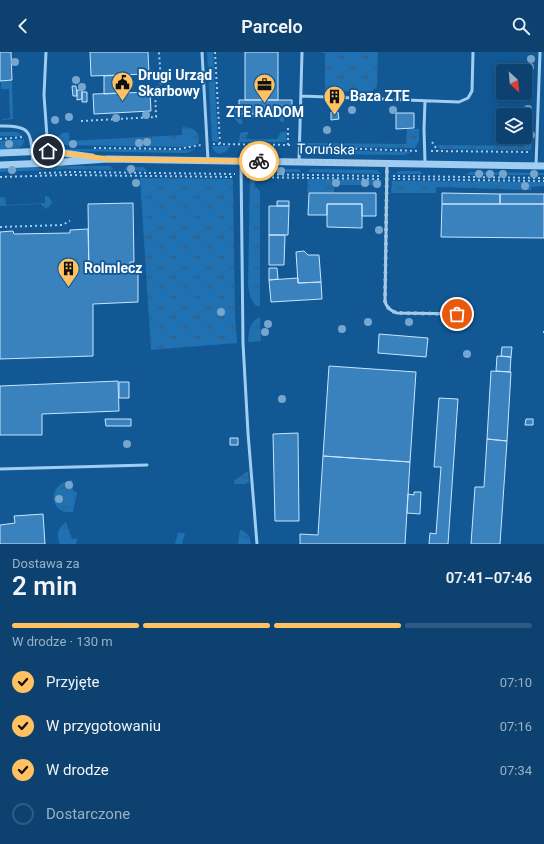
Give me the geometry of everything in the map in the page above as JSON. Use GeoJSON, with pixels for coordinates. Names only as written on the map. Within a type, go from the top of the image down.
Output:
{"type":"FeatureCollection","features":[{"type":"Feature","properties":{"kind":"street","name":"Toruńska"},"geometry":{"type":"LineString","coordinates":[[0,153],[48,151],[108,159]]}},
{"type":"Feature","properties":{"kind":"street","name":"Toruńska"},"geometry":{"type":"LineString","coordinates":[[0,165],[108,159],[544,166]]}},
{"type":"Feature","properties":{"kind":"lane"},"geometry":{"type":"LineString","coordinates":[[0,126],[16,126],[23,128],[30,137],[32,164],[45,157],[48,151],[44,95],[46,52]]}},
{"type":"Feature","properties":{"kind":"lane"},"geometry":{"type":"LineString","coordinates":[[202,52],[208,160]]}},
{"type":"Feature","properties":{"kind":"lane"},"geometry":{"type":"LineString","coordinates":[[300,162],[302,52]]}},
{"type":"Feature","properties":{"kind":"lane"},"geometry":{"type":"LineString","coordinates":[[301,96],[459,102],[468,98],[472,91],[473,52]]}},
{"type":"Feature","properties":{"kind":"lane"},"geometry":{"type":"LineString","coordinates":[[536,166],[540,52]]}},
{"type":"Feature","properties":{"kind":"lane"},"geometry":{"type":"LineString","coordinates":[[425,101],[425,164]]}},
{"type":"Feature","properties":{"kind":"lane"},"geometry":{"type":"LineString","coordinates":[[241,161],[243,343],[248,433],[257,544]]}},
{"type":"Feature","properties":{"kind":"lane"},"geometry":{"type":"LineString","coordinates":[[387,163],[385,302],[387,306],[393,312],[397,313],[467,314]]}},
{"type":"Feature","properties":{"kind":"lane"},"geometry":{"type":"LineString","coordinates":[[0,469],[148,465]]}},
{"type":"Feature","properties":{"kind":"path"},"geometry":{"type":"LineString","coordinates":[[81,121],[156,117],[155,90],[161,84],[160,52]]}},
{"type":"Feature","properties":{"kind":"path"},"geometry":{"type":"LineString","coordinates":[[215,52],[220,144]]}},
{"type":"Feature","properties":{"kind":"path"},"geometry":{"type":"LineString","coordinates":[[288,128],[288,145]]}},
{"type":"Feature","properties":{"kind":"path"},"geometry":{"type":"LineString","coordinates":[[46,135],[55,137],[62,146]]}},
{"type":"Feature","properties":{"kind":"path"},"geometry":{"type":"LineString","coordinates":[[0,138],[30,137]]}},
{"type":"Feature","properties":{"kind":"path"},"geometry":{"type":"LineString","coordinates":[[431,140],[438,151]]}},
{"type":"Feature","properties":{"kind":"path"},"geometry":{"type":"LineString","coordinates":[[94,148],[179,149],[193,148],[207,144],[220,144],[288,145],[318,148],[425,151],[537,152]]}},
{"type":"Feature","properties":{"kind":"path"},"geometry":{"type":"LineString","coordinates":[[0,176],[241,175],[544,181]]}},
{"type":"Feature","properties":{"kind":"path"},"geometry":{"type":"LineString","coordinates":[[386,178],[544,178]]}},
{"type":"Feature","properties":{"kind":"path"},"geometry":{"type":"LineString","coordinates":[[0,227],[62,225],[70,221]]}},
{"type":"Feature","properties":{"kind":"green space"},"geometry":{"type":"Polygon","coordinates":[[[207,52],[213,52],[218,142],[212,141],[207,52]]]}},
{"type":"Feature","properties":{"kind":"green space"},"geometry":{"type":"Polygon","coordinates":[[[318,52],[378,52],[377,87],[371,92],[325,90],[325,53],[318,52]]]}},
{"type":"Feature","properties":{"kind":"green space"},"geometry":{"type":"Polygon","coordinates":[[[12,80],[13,119],[3,120],[2,119],[10,118],[9,89],[1,89],[1,81],[12,80]]]}},
{"type":"Feature","properties":{"kind":"green space"},"geometry":{"type":"Polygon","coordinates":[[[239,108],[239,114],[284,114],[284,122],[281,122],[279,118],[241,118],[243,124],[239,124],[235,119],[234,109],[239,108]]]}},
{"type":"Feature","properties":{"kind":"green space"},"geometry":{"type":"Polygon","coordinates":[[[182,127],[193,129],[198,133],[198,144],[188,147],[63,145],[57,137],[65,132],[69,133],[69,141],[182,135],[182,127]]]}},
{"type":"Feature","properties":{"kind":"green space"},"geometry":{"type":"Polygon","coordinates":[[[407,129],[419,129],[419,141],[415,148],[320,147],[306,145],[306,143],[406,144],[407,129]]]}},
{"type":"Feature","properties":{"kind":"green space"},"geometry":{"type":"Polygon","coordinates":[[[0,132],[17,132],[23,136],[0,136],[0,132]]]}},
{"type":"Feature","properties":{"kind":"green space"},"geometry":{"type":"Polygon","coordinates":[[[248,132],[246,139],[277,139],[281,132],[287,132],[286,142],[239,142],[240,133],[248,132]]]}},
{"type":"Feature","properties":{"kind":"green space"},"geometry":{"type":"Polygon","coordinates":[[[24,139],[22,146],[15,150],[0,151],[0,141],[24,139]]]}},
{"type":"Feature","properties":{"kind":"green space"},"geometry":{"type":"Polygon","coordinates":[[[525,144],[532,144],[531,150],[440,149],[437,145],[524,146],[525,144]]]}},
{"type":"Feature","properties":{"kind":"green space"},"geometry":{"type":"Polygon","coordinates":[[[212,146],[230,146],[227,151],[219,154],[214,151],[212,146]]]}},
{"type":"Feature","properties":{"kind":"green space"},"geometry":{"type":"Polygon","coordinates":[[[62,149],[195,149],[186,153],[68,151],[62,149]]]}},
{"type":"Feature","properties":{"kind":"green space"},"geometry":{"type":"Polygon","coordinates":[[[308,149],[411,152],[404,155],[319,154],[311,152],[308,149]]]}},
{"type":"Feature","properties":{"kind":"green space"},"geometry":{"type":"Polygon","coordinates":[[[111,166],[113,170],[68,169],[0,172],[0,168],[111,166]]]}},
{"type":"Feature","properties":{"kind":"green space"},"geometry":{"type":"Polygon","coordinates":[[[126,167],[143,167],[148,171],[124,170],[126,167]]]}},
{"type":"Feature","properties":{"kind":"green space"},"geometry":{"type":"Polygon","coordinates":[[[258,169],[299,169],[301,172],[254,172],[258,169]]]}},
{"type":"Feature","properties":{"kind":"green space"},"geometry":{"type":"Polygon","coordinates":[[[310,169],[377,170],[381,174],[308,172],[310,169]]]}},
{"type":"Feature","properties":{"kind":"green space"},"geometry":{"type":"Polygon","coordinates":[[[399,171],[420,171],[423,174],[395,174],[399,171]]]}},
{"type":"Feature","properties":{"kind":"green space"},"geometry":{"type":"Polygon","coordinates":[[[470,172],[544,173],[544,175],[466,175],[470,172]]]}},
{"type":"Feature","properties":{"kind":"green space"},"geometry":{"type":"Polygon","coordinates":[[[140,178],[233,179],[235,315],[237,343],[151,350],[140,178]]]}},
{"type":"Feature","properties":{"kind":"green space"},"geometry":{"type":"Polygon","coordinates":[[[250,178],[255,178],[255,186],[260,191],[260,306],[256,306],[251,299],[248,286],[250,178]]]}},
{"type":"Feature","properties":{"kind":"green space"},"geometry":{"type":"Polygon","coordinates":[[[308,179],[381,180],[381,185],[334,185],[334,193],[309,193],[307,192],[308,179]]]}},
{"type":"Feature","properties":{"kind":"green space"},"geometry":{"type":"Polygon","coordinates":[[[392,181],[544,182],[544,186],[531,187],[531,190],[436,187],[436,193],[391,193],[392,181]]]}},
{"type":"Feature","properties":{"kind":"green space"},"geometry":{"type":"Polygon","coordinates":[[[45,196],[49,197],[52,202],[50,206],[45,209],[41,204],[0,206],[0,197],[5,197],[6,205],[45,203],[45,196]]]}},
{"type":"Feature","properties":{"kind":"green space"},"geometry":{"type":"Polygon","coordinates":[[[260,317],[261,341],[248,342],[249,331],[252,324],[260,317]]]}},
{"type":"Feature","properties":{"kind":"green space"},"geometry":{"type":"Polygon","coordinates":[[[248,471],[249,482],[245,484],[234,484],[234,481],[248,471]]]}},
{"type":"Feature","properties":{"kind":"green space"},"geometry":{"type":"Polygon","coordinates":[[[72,480],[73,491],[77,492],[73,512],[65,512],[55,505],[54,493],[63,483],[72,480]]]}},
{"type":"Feature","properties":{"kind":"green space"},"geometry":{"type":"Polygon","coordinates":[[[66,522],[72,539],[77,538],[76,544],[60,544],[58,532],[66,522]]]}},
{"type":"Feature","properties":{"kind":"green space"},"geometry":{"type":"Polygon","coordinates":[[[240,530],[248,535],[251,544],[238,544],[240,530]]]}},
{"type":"Feature","properties":{"kind":"green space"},"geometry":{"type":"Polygon","coordinates":[[[178,533],[185,533],[182,544],[175,544],[178,533]]]}},
{"type":"Feature","properties":{"kind":"building"},"geometry":{"type":"Polygon","coordinates":[[[0,52],[11,52],[12,80],[0,81],[0,52]]]}},
{"type":"Feature","properties":{"kind":"building"},"geometry":{"type":"Polygon","coordinates":[[[90,52],[148,52],[149,74],[91,76],[90,52]]]}},
{"type":"Feature","properties":{"kind":"building"},"geometry":{"type":"Polygon","coordinates":[[[245,52],[278,52],[278,100],[245,100],[245,52]]]}},
{"type":"Feature","properties":{"kind":"building"},"geometry":{"type":"Polygon","coordinates":[[[123,75],[124,93],[104,94],[104,76],[123,75]]]}},
{"type":"Feature","properties":{"kind":"building"},"geometry":{"type":"Polygon","coordinates":[[[72,86],[76,86],[77,96],[73,96],[72,86]]]}},
{"type":"Feature","properties":{"kind":"building"},"geometry":{"type":"Polygon","coordinates":[[[77,90],[82,90],[82,99],[77,100],[77,90]]]}},
{"type":"Feature","properties":{"kind":"building"},"geometry":{"type":"Polygon","coordinates":[[[82,92],[87,92],[87,102],[82,102],[82,92]]]}},
{"type":"Feature","properties":{"kind":"building","name":"Drugi Urząd Skarbowy"},"geometry":{"type":"Polygon","coordinates":[[[150,92],[151,111],[94,114],[93,94],[150,92]]]}},
{"type":"Feature","properties":{"kind":"building","name":"ZTE RADOM"},"geometry":{"type":"Polygon","coordinates":[[[239,100],[292,100],[292,114],[239,114],[239,100]]]}},
{"type":"Feature","properties":{"kind":"building","name":"Baza ZTE"},"geometry":{"type":"Polygon","coordinates":[[[331,112],[338,112],[339,119],[331,120],[331,112]]]}},
{"type":"Feature","properties":{"kind":"building"},"geometry":{"type":"Polygon","coordinates":[[[396,113],[414,113],[414,128],[396,129],[396,113]]]}},
{"type":"Feature","properties":{"kind":"building"},"geometry":{"type":"Polygon","coordinates":[[[309,193],[376,193],[376,216],[362,216],[362,204],[327,204],[327,215],[308,215],[309,193]]]}},
{"type":"Feature","properties":{"kind":"building"},"geometry":{"type":"Polygon","coordinates":[[[442,193],[500,194],[500,204],[442,204],[442,193]]]}},
{"type":"Feature","properties":{"kind":"building"},"geometry":{"type":"Polygon","coordinates":[[[500,194],[544,194],[544,204],[500,204],[500,194]]]}},
{"type":"Feature","properties":{"kind":"building"},"geometry":{"type":"Polygon","coordinates":[[[277,201],[289,201],[289,206],[277,206],[277,201]]]}},
{"type":"Feature","properties":{"kind":"building"},"geometry":{"type":"Polygon","coordinates":[[[133,203],[134,262],[130,262],[130,272],[89,273],[88,204],[133,203]]]}},
{"type":"Feature","properties":{"kind":"building"},"geometry":{"type":"Polygon","coordinates":[[[327,204],[362,204],[362,228],[327,227],[327,204]]]}},
{"type":"Feature","properties":{"kind":"building"},"geometry":{"type":"Polygon","coordinates":[[[442,204],[544,204],[544,238],[441,237],[442,204]]]}},
{"type":"Feature","properties":{"kind":"building"},"geometry":{"type":"Polygon","coordinates":[[[269,206],[289,206],[288,235],[269,235],[269,206]]]}},
{"type":"Feature","properties":{"kind":"building","name":"Rolmlecz"},"geometry":{"type":"Polygon","coordinates":[[[88,229],[89,273],[138,272],[138,302],[93,304],[93,356],[0,359],[0,232],[13,231],[14,234],[70,233],[70,230],[88,229]]]}},
{"type":"Feature","properties":{"kind":"building"},"geometry":{"type":"Polygon","coordinates":[[[269,235],[285,235],[284,265],[269,265],[269,235]]]}},
{"type":"Feature","properties":{"kind":"building"},"geometry":{"type":"Polygon","coordinates":[[[304,251],[308,255],[319,255],[321,282],[298,283],[296,252],[304,251]]]}},
{"type":"Feature","properties":{"kind":"building"},"geometry":{"type":"Polygon","coordinates":[[[269,268],[277,268],[278,279],[269,280],[269,268]]]}},
{"type":"Feature","properties":{"kind":"building"},"geometry":{"type":"Polygon","coordinates":[[[298,278],[298,283],[321,282],[322,299],[271,302],[269,280],[298,278]]]}},
{"type":"Feature","properties":{"kind":"building"},"geometry":{"type":"Polygon","coordinates":[[[379,334],[428,338],[426,357],[378,353],[379,334]]]}},
{"type":"Feature","properties":{"kind":"building"},"geometry":{"type":"Polygon","coordinates":[[[502,347],[512,347],[511,357],[501,356],[502,347]]]}},
{"type":"Feature","properties":{"kind":"building"},"geometry":{"type":"Polygon","coordinates":[[[497,356],[511,357],[510,372],[496,371],[497,356]]]}},
{"type":"Feature","properties":{"kind":"building"},"geometry":{"type":"Polygon","coordinates":[[[329,366],[416,372],[410,462],[323,456],[329,366]]]}},
{"type":"Feature","properties":{"kind":"building"},"geometry":{"type":"Polygon","coordinates":[[[491,371],[511,372],[507,441],[487,439],[491,371]]]}},
{"type":"Feature","properties":{"kind":"building"},"geometry":{"type":"Polygon","coordinates":[[[118,381],[119,411],[42,414],[42,435],[0,435],[0,386],[118,381]]]}},
{"type":"Feature","properties":{"kind":"building"},"geometry":{"type":"Polygon","coordinates":[[[119,382],[129,382],[129,398],[119,398],[119,382]]]}},
{"type":"Feature","properties":{"kind":"building"},"geometry":{"type":"Polygon","coordinates":[[[439,398],[458,399],[448,544],[429,544],[430,533],[436,534],[441,467],[434,467],[439,398]]]}},
{"type":"Feature","properties":{"kind":"building"},"geometry":{"type":"Polygon","coordinates":[[[105,419],[131,419],[131,426],[106,426],[105,419]]]}},
{"type":"Feature","properties":{"kind":"building"},"geometry":{"type":"Polygon","coordinates":[[[526,419],[533,419],[533,425],[525,425],[526,419]]]}},
{"type":"Feature","properties":{"kind":"building"},"geometry":{"type":"Polygon","coordinates":[[[298,433],[299,521],[275,521],[273,434],[298,433]]]}},
{"type":"Feature","properties":{"kind":"building"},"geometry":{"type":"Polygon","coordinates":[[[230,438],[238,438],[238,445],[230,445],[230,438]]]}},
{"type":"Feature","properties":{"kind":"building"},"geometry":{"type":"Polygon","coordinates":[[[487,439],[507,441],[500,544],[471,544],[475,487],[484,487],[487,439]]]}},
{"type":"Feature","properties":{"kind":"building"},"geometry":{"type":"Polygon","coordinates":[[[323,456],[410,462],[405,544],[300,544],[300,534],[318,535],[323,456]]]}},
{"type":"Feature","properties":{"kind":"building"},"geometry":{"type":"Polygon","coordinates":[[[414,492],[421,492],[420,514],[407,513],[408,494],[414,495],[414,492]]]}},
{"type":"Feature","properties":{"kind":"building"},"geometry":{"type":"Polygon","coordinates":[[[43,514],[45,544],[0,544],[0,525],[15,523],[14,516],[43,514]]]}},
{"type":"Feature","properties":{"kind":"way so far"},"geometry":{"type":"LineString","coordinates":[[259,161],[387,163],[385,302],[393,312],[397,313],[457,314]]}},
{"type":"Feature","properties":{"kind":"place","name":"Drugi Urząd Skarbowy"},"geometry":{"type":"Point","coordinates":[122,102]}},
{"type":"Feature","properties":{"kind":"place","name":"ZTE RADOM"},"geometry":{"type":"Point","coordinates":[265,104]}},
{"type":"Feature","properties":{"kind":"place","name":"Baza ZTE"},"geometry":{"type":"Point","coordinates":[335,116]}},
{"type":"Feature","properties":{"kind":"place","name":"Rolmlecz"},"geometry":{"type":"Point","coordinates":[69,288]}},
{"type":"Feature","properties":{"kind":"route"},"geometry":{"type":"LineString","coordinates":[[48,151],[108,159],[259,161]]}}]}
